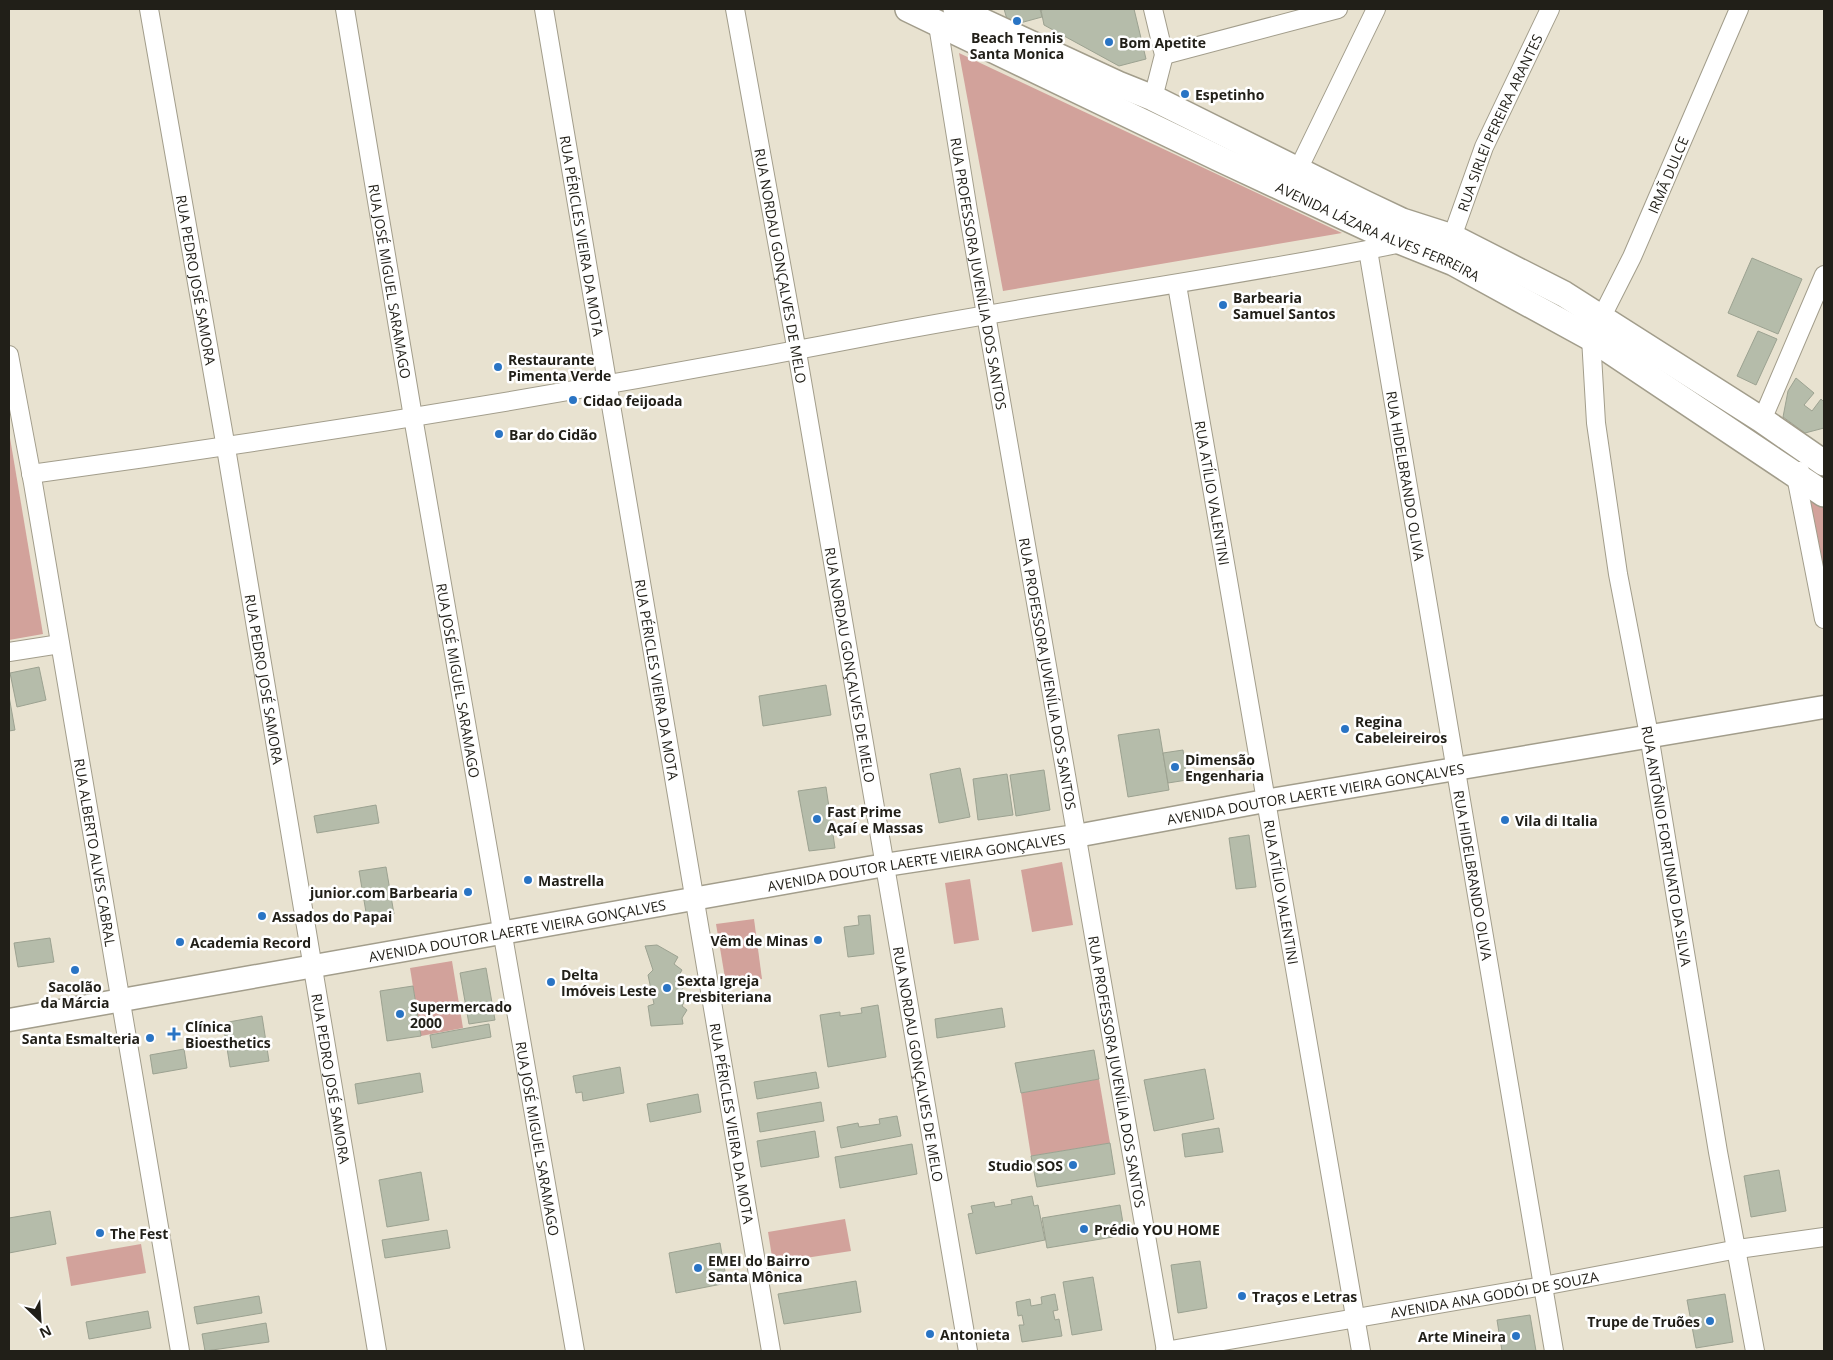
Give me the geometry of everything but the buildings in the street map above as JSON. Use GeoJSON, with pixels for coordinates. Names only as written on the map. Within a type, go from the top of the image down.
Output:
{"type":"FeatureCollection","features":[{"type":"Feature","properties":{"kind":"main road","name":"AVENIDA LÁZARA ALVES FERREIRA"},"geometry":{"type":"LineString","coordinates":[[908,9],[947,17],[1294,179],[1402,221],[1452,237],[1564,294],[1596,328],[1796,476],[1824,494]]}},
{"type":"Feature","properties":{"kind":"main road","name":"AVENIDA LÁZARA ALVES FERREIRA"},"geometry":{"type":"LineString","coordinates":[[1064,72],[1153,98],[1402,242],[1454,263],[1596,328],[1762,420],[1820,456]]}},
{"type":"Feature","properties":{"kind":"street","name":"RUA PEDRO JOSÉ SAMORA"},"geometry":{"type":"LineString","coordinates":[[148,9],[226,448],[377,1351]]}},
{"type":"Feature","properties":{"kind":"street","name":"RUA JOSÉ MIGUEL SARAMAGO"},"geometry":{"type":"LineString","coordinates":[[344,9],[575,1351]]}},
{"type":"Feature","properties":{"kind":"street","name":"RUA PÉRICLES VIEIRA DA MOTA"},"geometry":{"type":"LineString","coordinates":[[544,9],[771,1351]]}},
{"type":"Feature","properties":{"kind":"street","name":"RUA NORDAU GONÇALVES DE MELO"},"geometry":{"type":"LineString","coordinates":[[734,9],[797,352],[968,1351]]}},
{"type":"Feature","properties":{"kind":"street"},"geometry":{"type":"LineString","coordinates":[[1153,9],[1164,55],[1153,98]]}},
{"type":"Feature","properties":{"kind":"street"},"geometry":{"type":"LineString","coordinates":[[1164,55],[1338,9]]}},
{"type":"Feature","properties":{"kind":"street"},"geometry":{"type":"LineString","coordinates":[[1294,179],[1376,9]]}},
{"type":"Feature","properties":{"kind":"street","name":"RUA SIRLEI PEREIRA ARANTES"},"geometry":{"type":"LineString","coordinates":[[1452,237],[1484,148],[1550,9]]}},
{"type":"Feature","properties":{"kind":"street","name":"IRMÃ DULCE"},"geometry":{"type":"LineString","coordinates":[[1596,328],[1632,257],[1739,9]]}},
{"type":"Feature","properties":{"kind":"street","name":"RUA PROFESSORA JUVENÍLIA DOS SANTOS"},"geometry":{"type":"LineString","coordinates":[[947,17],[986,316],[1165,1351]]}},
{"type":"Feature","properties":{"kind":"street"},"geometry":{"type":"LineString","coordinates":[[31,474],[226,448],[607,385],[695,367],[797,352],[986,316],[1177,285],[1402,242]]}},
{"type":"Feature","properties":{"kind":"street","name":"RUA HIDELBRANDO OLIVA"},"geometry":{"type":"LineString","coordinates":[[1368,250],[1554,1351]]}},
{"type":"Feature","properties":{"kind":"street"},"geometry":{"type":"LineString","coordinates":[[1762,420],[1824,275]]}},
{"type":"Feature","properties":{"kind":"street","name":"RUA ATÍLIO VALENTINI"},"geometry":{"type":"LineString","coordinates":[[1177,285],[1235,612],[1265,801],[1362,1351]]}},
{"type":"Feature","properties":{"kind":"street","name":"RUA ANTÔNIO FORTUNATO DA SILVA"},"geometry":{"type":"LineString","coordinates":[[1596,328],[1596,423],[1618,574],[1649,735],[1718,1152],[1738,1250],[1755,1351]]}},
{"type":"Feature","properties":{"kind":"street","name":"RUA ALBERTO ALVES CABRAL"},"geometry":{"type":"LineString","coordinates":[[9,355],[31,474],[119,1002],[180,1351]]}},
{"type":"Feature","properties":{"kind":"street"},"geometry":{"type":"LineString","coordinates":[[1820,456],[1796,476],[1824,619]]}},
{"type":"Feature","properties":{"kind":"street"},"geometry":{"type":"LineString","coordinates":[[9,652],[60,644]]}},
{"type":"Feature","properties":{"kind":"street","name":"AVENIDA DOUTOR LAERTE VIEIRA GONÇALVES"},"geometry":{"type":"LineString","coordinates":[[9,1020],[885,865],[1076,836],[1456,768],[1824,707]]}},
{"type":"Feature","properties":{"kind":"street","name":"AVENIDA ANA GODÓI DE SOUZA"},"geometry":{"type":"LineString","coordinates":[[1165,1351],[1543,1286],[1738,1250],[1824,1237]]}},
{"type":"Feature","properties":{"kind":"shaded area"},"geometry":{"type":"Polygon","coordinates":[[[959,53],[1342,233],[1003,291],[959,53]]]}},
{"type":"Feature","properties":{"kind":"shaded area"},"geometry":{"type":"Polygon","coordinates":[[[9,432],[43,634],[9,640],[9,432]]]}},
{"type":"Feature","properties":{"kind":"shaded area"},"geometry":{"type":"Polygon","coordinates":[[[1795,478],[1824,498],[1824,619],[1795,478]]]}},
{"type":"Feature","properties":{"kind":"shaded area"},"geometry":{"type":"Polygon","coordinates":[[[1062,862],[1073,925],[1032,932],[1021,870],[1062,862]]]}},
{"type":"Feature","properties":{"kind":"shaded area"},"geometry":{"type":"Polygon","coordinates":[[[970,879],[979,940],[954,944],[945,883],[970,879]]]}},
{"type":"Feature","properties":{"kind":"shaded area"},"geometry":{"type":"Polygon","coordinates":[[[754,919],[762,979],[726,984],[716,924],[754,919]]]}},
{"type":"Feature","properties":{"kind":"shaded area"},"geometry":{"type":"Polygon","coordinates":[[[452,961],[463,1028],[421,1036],[410,968],[452,961]]]}},
{"type":"Feature","properties":{"kind":"shaded area"},"geometry":{"type":"Polygon","coordinates":[[[1099,1079],[1110,1143],[1031,1156],[1021,1093],[1099,1079]]]}},
{"type":"Feature","properties":{"kind":"shaded area"},"geometry":{"type":"Polygon","coordinates":[[[845,1219],[851,1251],[773,1263],[768,1232],[845,1219]]]}},
{"type":"Feature","properties":{"kind":"shaded area"},"geometry":{"type":"Polygon","coordinates":[[[141,1244],[146,1273],[71,1286],[66,1257],[141,1244]]]}},
{"type":"Feature","properties":{"kind":"place","name":"Beach Tennis Santa Monica"},"geometry":{"type":"Point","coordinates":[1017,21]}},
{"type":"Feature","properties":{"kind":"place","name":"Bom Apetite"},"geometry":{"type":"Point","coordinates":[1109,42]}},
{"type":"Feature","properties":{"kind":"place","name":"Espetinho"},"geometry":{"type":"Point","coordinates":[1185,94]}},
{"type":"Feature","properties":{"kind":"place","name":"Barbearia Samuel Santos"},"geometry":{"type":"Point","coordinates":[1223,305]}},
{"type":"Feature","properties":{"kind":"place","name":"Restaurante Pimenta Verde"},"geometry":{"type":"Point","coordinates":[498,367]}},
{"type":"Feature","properties":{"kind":"place","name":"Cidao feijoada"},"geometry":{"type":"Point","coordinates":[573,400]}},
{"type":"Feature","properties":{"kind":"place","name":"Bar do Cidão"},"geometry":{"type":"Point","coordinates":[499,434]}},
{"type":"Feature","properties":{"kind":"place","name":"Regina Cabeleireiros"},"geometry":{"type":"Point","coordinates":[1345,729]}},
{"type":"Feature","properties":{"kind":"place","name":"Dimensão Engenharia"},"geometry":{"type":"Point","coordinates":[1175,767]}},
{"type":"Feature","properties":{"kind":"place","name":"Fast Prime Açaí e Massas"},"geometry":{"type":"Point","coordinates":[817,819]}},
{"type":"Feature","properties":{"kind":"place","name":"Vila di Italia"},"geometry":{"type":"Point","coordinates":[1505,820]}},
{"type":"Feature","properties":{"kind":"place","name":"Mastrella"},"geometry":{"type":"Point","coordinates":[528,880]}},
{"type":"Feature","properties":{"kind":"place","name":"junior.com Barbearia"},"geometry":{"type":"Point","coordinates":[468,892]}},
{"type":"Feature","properties":{"kind":"place","name":"Assados do Papai"},"geometry":{"type":"Point","coordinates":[262,916]}},
{"type":"Feature","properties":{"kind":"place","name":"Vêm de Minas"},"geometry":{"type":"Point","coordinates":[818,940]}},
{"type":"Feature","properties":{"kind":"place","name":"Academia Record"},"geometry":{"type":"Point","coordinates":[180,942]}},
{"type":"Feature","properties":{"kind":"place","name":"Sacolão da Márcia"},"geometry":{"type":"Point","coordinates":[75,970]}},
{"type":"Feature","properties":{"kind":"place","name":"Delta Imóveis Leste"},"geometry":{"type":"Point","coordinates":[551,982]}},
{"type":"Feature","properties":{"kind":"place","name":"Sexta Igreja Presbiteriana"},"geometry":{"type":"Point","coordinates":[667,988]}},
{"type":"Feature","properties":{"kind":"place","name":"Supermercado 2000"},"geometry":{"type":"Point","coordinates":[400,1014]}},
{"type":"Feature","properties":{"kind":"place","name":"Clínica Bioesthetics"},"geometry":{"type":"Point","coordinates":[174,1034]}},
{"type":"Feature","properties":{"kind":"place","name":"Santa Esmalteria"},"geometry":{"type":"Point","coordinates":[150,1038]}},
{"type":"Feature","properties":{"kind":"place","name":"Studio SOS"},"geometry":{"type":"Point","coordinates":[1073,1165]}},
{"type":"Feature","properties":{"kind":"place","name":"Prédio YOU HOME"},"geometry":{"type":"Point","coordinates":[1084,1229]}},
{"type":"Feature","properties":{"kind":"place","name":"The Fest"},"geometry":{"type":"Point","coordinates":[100,1233]}},
{"type":"Feature","properties":{"kind":"place","name":"EMEI do Bairro Santa Mônica"},"geometry":{"type":"Point","coordinates":[698,1268]}},
{"type":"Feature","properties":{"kind":"place","name":"Traços e Letras"},"geometry":{"type":"Point","coordinates":[1242,1296]}},
{"type":"Feature","properties":{"kind":"place","name":"Trupe de Truões"},"geometry":{"type":"Point","coordinates":[1710,1321]}},
{"type":"Feature","properties":{"kind":"place","name":"Antonieta"},"geometry":{"type":"Point","coordinates":[930,1334]}},
{"type":"Feature","properties":{"kind":"place","name":"Arte Mineira"},"geometry":{"type":"Point","coordinates":[1516,1336]}}]}
